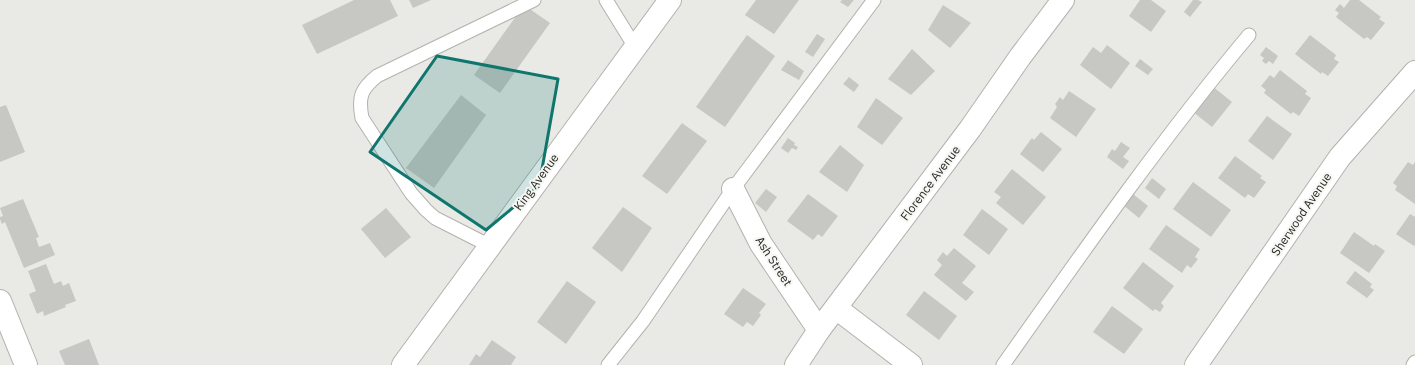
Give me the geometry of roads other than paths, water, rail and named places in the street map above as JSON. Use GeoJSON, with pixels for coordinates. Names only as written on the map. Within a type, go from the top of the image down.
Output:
{"type":"FeatureCollection","features":[{"type":"Feature","properties":{"kind":"street","name":"Florence Avenue"},"geometry":{"type":"LineString","coordinates":[[796,365],[819,330],[970,129],[1020,57],[1063,0]]}},
{"type":"Feature","properties":{"kind":"street","name":"King Avenue"},"geometry":{"type":"LineString","coordinates":[[403,365],[635,47],[665,3]]}},
{"type":"Feature","properties":{"kind":"street","name":"Sherwood Avenue"},"geometry":{"type":"LineString","coordinates":[[1196,365],[1340,157],[1415,72]]}},
{"type":"Feature","properties":{"kind":"street","name":"Ash Street"},"geometry":{"type":"LineString","coordinates":[[733,189],[761,244],[819,330]]}},
{"type":"Feature","properties":{"kind":"street"},"geometry":{"type":"LineString","coordinates":[[0,301],[26,365]]}},
{"type":"Feature","properties":{"kind":"street"},"geometry":{"type":"LineString","coordinates":[[836,308],[911,365]]}},
{"type":"Feature","properties":{"kind":"lane"},"geometry":{"type":"LineString","coordinates":[[490,246],[435,218],[426,210],[411,193],[362,118],[360,106],[367,84],[378,76],[534,0]]}},
{"type":"Feature","properties":{"kind":"lane"},"geometry":{"type":"LineString","coordinates":[[606,0],[635,47]]}},
{"type":"Feature","properties":{"kind":"lane"},"geometry":{"type":"LineString","coordinates":[[608,365],[643,321],[733,189],[874,0]]}},
{"type":"Feature","properties":{"kind":"lane"},"geometry":{"type":"LineString","coordinates":[[1003,365],[1134,183],[1218,72],[1249,35]]}}]}
